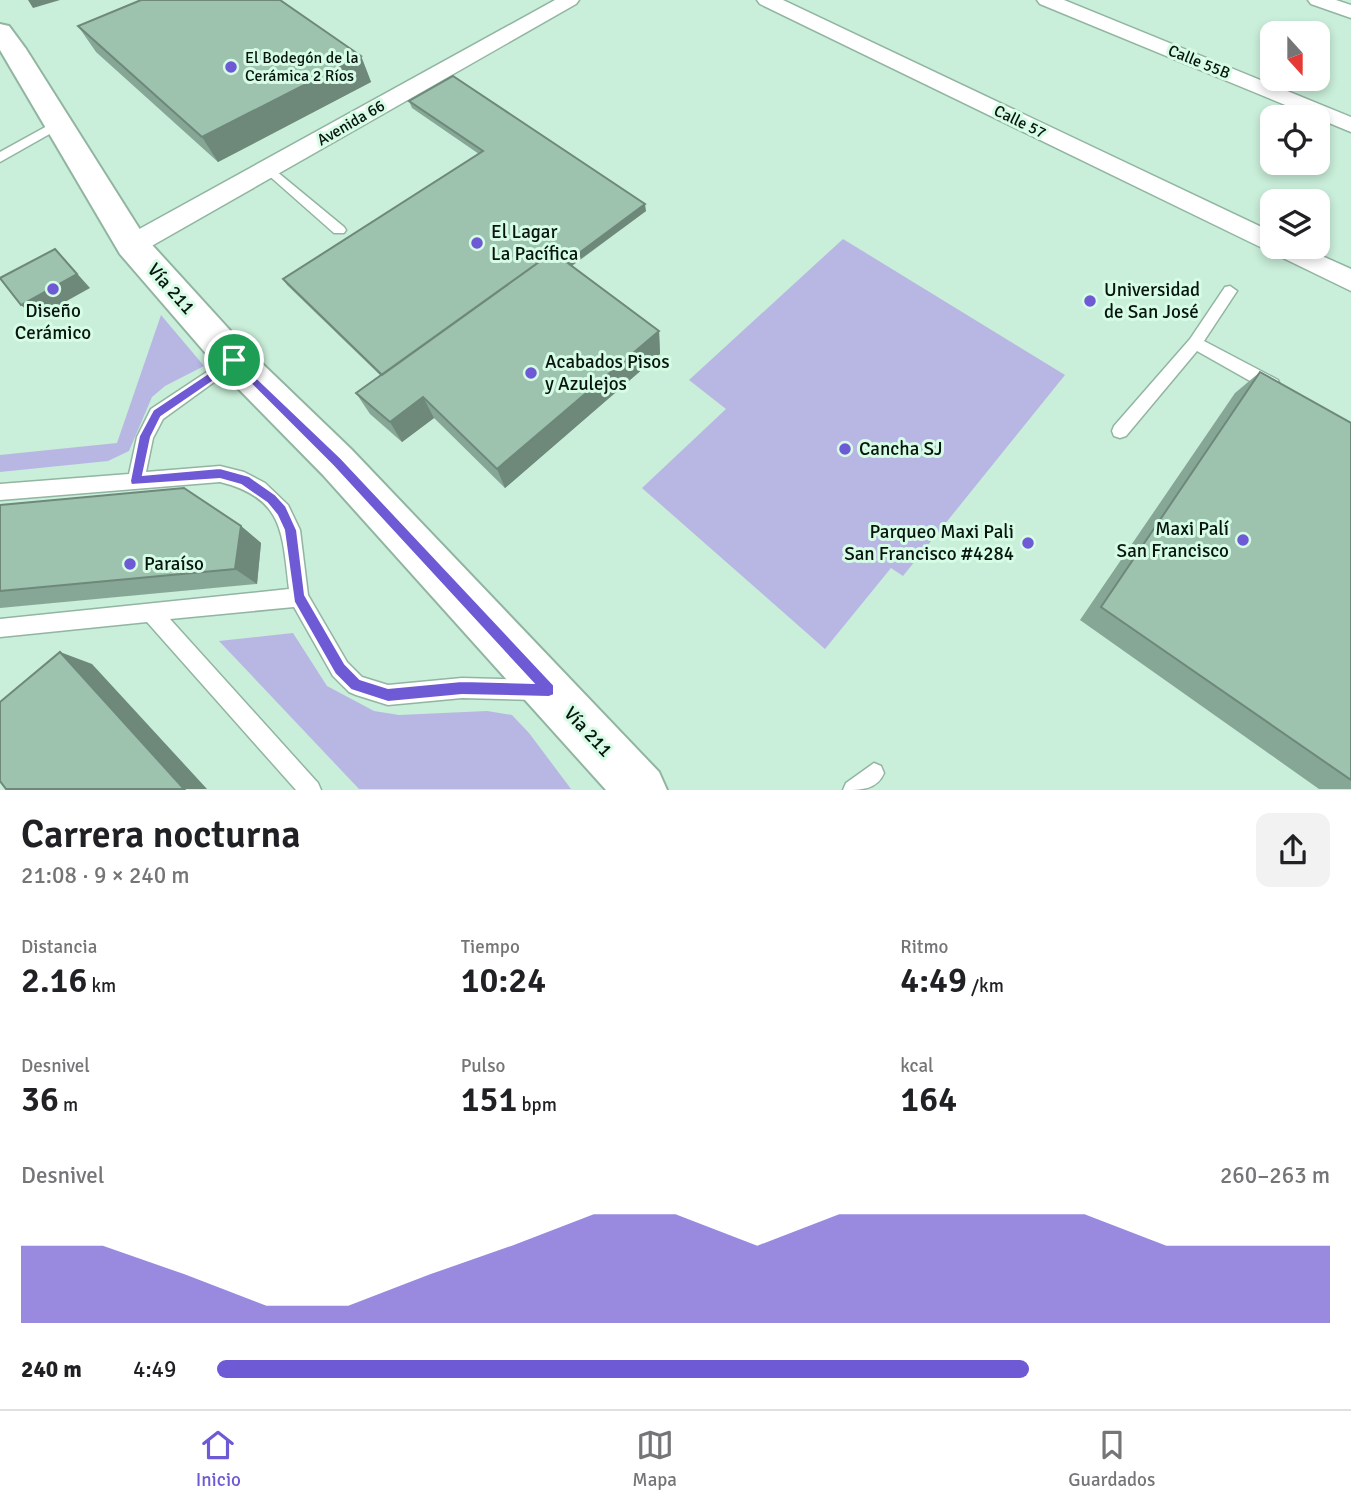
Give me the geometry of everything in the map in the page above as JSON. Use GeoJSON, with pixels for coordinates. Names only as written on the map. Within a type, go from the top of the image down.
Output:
{"type":"FeatureCollection","features":[{"type":"Feature","properties":{"kind":"main road","name":"Vía 211"},"geometry":{"type":"LineString","coordinates":[[0,32],[132,244],[234,360],[337,462],[641,789]]}},
{"type":"Feature","properties":{"kind":"street","name":"Avenida 66"},"geometry":{"type":"LineString","coordinates":[[132,244],[270,170],[569,0]]}},
{"type":"Feature","properties":{"kind":"street","name":"Calle 57"},"geometry":{"type":"LineString","coordinates":[[767,0],[1260,237]]}},
{"type":"Feature","properties":{"kind":"street","name":"Calle 55B"},"geometry":{"type":"LineString","coordinates":[[1046,0],[1351,125]]}},
{"type":"Feature","properties":{"kind":"street"},"geometry":{"type":"LineString","coordinates":[[1318,0],[1351,12]]}},
{"type":"Feature","properties":{"kind":"street"},"geometry":{"type":"LineString","coordinates":[[1304,259],[1351,281]]}},
{"type":"Feature","properties":{"kind":"lane"},"geometry":{"type":"LineString","coordinates":[[0,158],[58,124]]}},
{"type":"Feature","properties":{"kind":"lane"},"geometry":{"type":"LineString","coordinates":[[270,170],[339,230]]}},
{"type":"Feature","properties":{"kind":"lane"},"geometry":{"type":"LineString","coordinates":[[1120,431],[1195,343],[1230,291]]}},
{"type":"Feature","properties":{"kind":"lane"},"geometry":{"type":"LineString","coordinates":[[1195,343],[1291,396]]}},
{"type":"Feature","properties":{"kind":"lane"},"geometry":{"type":"LineString","coordinates":[[136,481],[145,436],[157,414],[234,360]]}},
{"type":"Feature","properties":{"kind":"lane"},"geometry":{"type":"LineString","coordinates":[[0,492],[231,475],[259,488],[282,510],[290,530],[299,597],[340,669],[356,685],[388,695],[462,688],[549,690]]}},
{"type":"Feature","properties":{"kind":"lane"},"geometry":{"type":"LineString","coordinates":[[0,628],[299,597]]}},
{"type":"Feature","properties":{"kind":"lane"},"geometry":{"type":"LineString","coordinates":[[151,612],[311,789]]}},
{"type":"Feature","properties":{"kind":"lane"},"geometry":{"type":"LineString","coordinates":[[853,789],[874,773],[876,789]]}},
{"type":"Feature","properties":{"kind":"shaded area","name":"Cancha SJ"},"geometry":{"type":"Polygon","coordinates":[[[843,239],[1065,375],[903,576],[891,568],[825,649],[642,488],[726,409],[689,380],[843,239]]]}},
{"type":"Feature","properties":{"kind":"shaded area"},"geometry":{"type":"Polygon","coordinates":[[[161,315],[204,366],[165,386],[152,397],[129,451],[108,461],[0,472],[0,455],[117,443],[161,315]]]}},
{"type":"Feature","properties":{"kind":"shaded area"},"geometry":{"type":"Polygon","coordinates":[[[293,633],[327,686],[374,711],[399,715],[487,711],[512,715],[571,789],[359,789],[219,641],[293,633]]]}},
{"type":"Feature","properties":{"kind":"building","name":"El Bodegón de la Cerámica 2 Ríos"},"geometry":{"type":"Polygon","coordinates":[[[141,0],[280,0],[361,56],[202,137],[78,26],[141,0]]]}},
{"type":"Feature","properties":{"kind":"building","name":"El Lagar La Pacífica"},"geometry":{"type":"Polygon","coordinates":[[[453,76],[645,204],[567,262],[553,252],[382,375],[283,279],[483,151],[409,101],[453,76]]]}},
{"type":"Feature","properties":{"kind":"building"},"geometry":{"type":"Polygon","coordinates":[[[55,249],[77,274],[21,305],[0,278],[55,249]]]}},
{"type":"Feature","properties":{"kind":"building","name":"Acabados Pisos y Azulejos"},"geometry":{"type":"Polygon","coordinates":[[[553,252],[659,331],[497,469],[423,397],[390,422],[356,393],[553,252]]]}},
{"type":"Feature","properties":{"kind":"building","name":"Maxi Palí San Francisco"},"geometry":{"type":"Polygon","coordinates":[[[1260,372],[1351,423],[1351,780],[1101,607],[1260,372]]]}},
{"type":"Feature","properties":{"kind":"building","name":"Paraíso"},"geometry":{"type":"Polygon","coordinates":[[[184,488],[241,526],[235,569],[0,591],[0,505],[184,488]]]}},
{"type":"Feature","properties":{"kind":"building"},"geometry":{"type":"Polygon","coordinates":[[[60,652],[184,789],[6,789],[0,781],[0,702],[60,652]]]}},
{"type":"Feature","properties":{"kind":"place","name":"El Bodegón de la Cerámica 2 Ríos"},"geometry":{"type":"Point","coordinates":[231,67]}},
{"type":"Feature","properties":{"kind":"place","name":"El Lagar La Pacífica"},"geometry":{"type":"Point","coordinates":[477,243]}},
{"type":"Feature","properties":{"kind":"place","name":"Diseño Cerámico"},"geometry":{"type":"Point","coordinates":[53,289]}},
{"type":"Feature","properties":{"kind":"place","name":"Universidad de San José"},"geometry":{"type":"Point","coordinates":[1090,301]}},
{"type":"Feature","properties":{"kind":"place","name":"Acabados Pisos y Azulejos"},"geometry":{"type":"Point","coordinates":[531,373]}},
{"type":"Feature","properties":{"kind":"place","name":"Cancha SJ"},"geometry":{"type":"Point","coordinates":[845,449]}},
{"type":"Feature","properties":{"kind":"place","name":"Maxi Palí San Francisco"},"geometry":{"type":"Point","coordinates":[1243,540]}},
{"type":"Feature","properties":{"kind":"place","name":"Parqueo Maxi Pali San Francisco #4284"},"geometry":{"type":"Point","coordinates":[1028,543]}},
{"type":"Feature","properties":{"kind":"place","name":"Paraíso"},"geometry":{"type":"Point","coordinates":[130,564]}},
{"type":"Feature","properties":{"kind":"route"},"geometry":{"type":"LineString","coordinates":[[234,360],[337,462],[549,690],[462,688],[388,695],[356,685],[340,669],[299,597],[290,530],[282,510],[272,499],[259,488],[231,475],[136,481],[145,436],[149,424],[157,414],[167,404],[234,360]]}}]}
